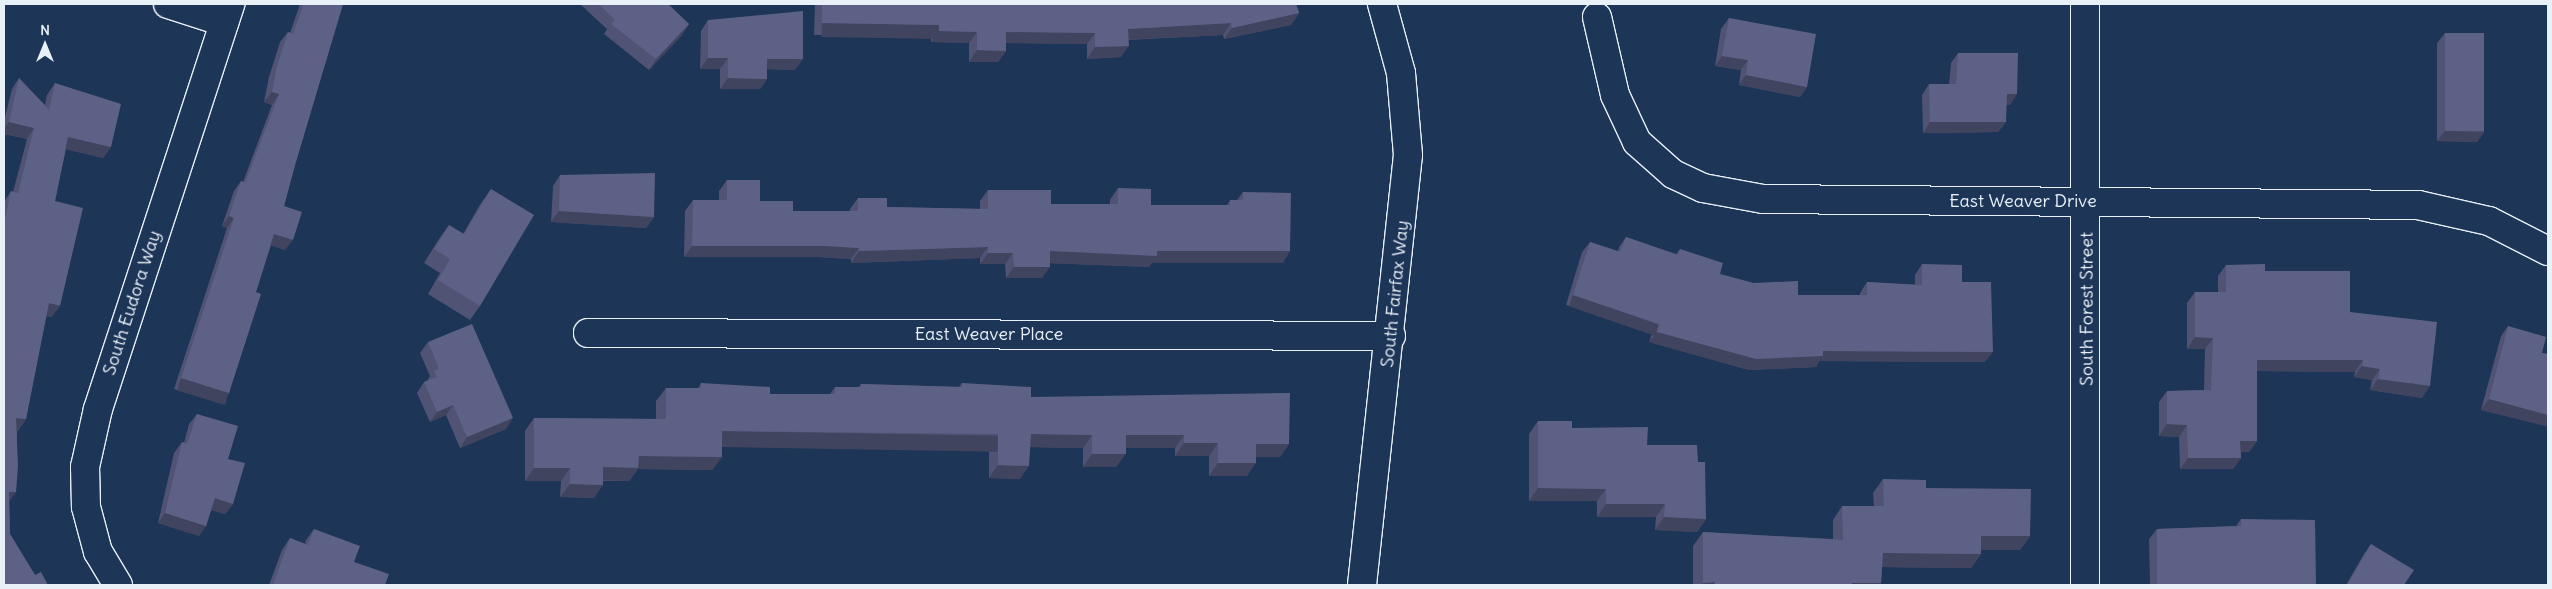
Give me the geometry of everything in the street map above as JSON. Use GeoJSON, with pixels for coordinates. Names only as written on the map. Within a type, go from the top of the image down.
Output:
{"type":"FeatureCollection","features":[{"type":"Feature","properties":{"kind":"street","name":"South Eudora Way"},"geometry":{"type":"LineString","coordinates":[[118,585],[98,552],[86,507],[85,467],[98,409],[227,13],[168,4]]}},
{"type":"Feature","properties":{"kind":"street","name":"South Fairfax Way"},"geometry":{"type":"LineString","coordinates":[[1362,585],[1391,336],[1408,155],[1401,73],[1382,4]]}},
{"type":"Feature","properties":{"kind":"street","name":"South Forest Street"},"geometry":{"type":"LineString","coordinates":[[2085,4],[2088,202],[2085,585]]}},
{"type":"Feature","properties":{"kind":"street","name":"East Weaver Drive"},"geometry":{"type":"LineString","coordinates":[[1597,17],[1614,95],[1637,142],[1673,174],[1703,188],[1763,199],[2418,204],[2489,221],[2548,251]]}},
{"type":"Feature","properties":{"kind":"street","name":"East Weaver Place"},"geometry":{"type":"LineString","coordinates":[[588,333],[1391,336]]}},
{"type":"Feature","properties":{"kind":"building"},"geometry":{"type":"Polygon","coordinates":[[[304,4],[343,4],[284,206],[302,212],[293,240],[274,234],[256,292],[261,294],[229,393],[181,378],[234,218],[229,216],[241,181],[245,183],[279,94],[272,92],[277,66],[288,32],[293,34],[304,4]]]}},
{"type":"Feature","properties":{"kind":"building"},"geometry":{"type":"Polygon","coordinates":[[[599,4],[668,4],[689,24],[656,59],[611,24],[615,20],[599,4]]]}},
{"type":"Feature","properties":{"kind":"building"},"geometry":{"type":"Polygon","coordinates":[[[822,4],[1296,4],[1299,13],[1232,28],[1231,23],[1128,29],[1129,46],[1095,47],[1095,33],[1006,32],[1006,51],[977,50],[977,32],[939,31],[939,25],[822,23],[822,4]]]}},
{"type":"Feature","properties":{"kind":"building"},"geometry":{"type":"Polygon","coordinates":[[[803,11],[803,59],[767,59],[767,79],[728,78],[728,58],[708,58],[708,20],[803,11]]]}},
{"type":"Feature","properties":{"kind":"building"},"geometry":{"type":"Polygon","coordinates":[[[1729,18],[1816,34],[1807,87],[1746,75],[1748,60],[1722,56],[1729,18]]]}},
{"type":"Feature","properties":{"kind":"building"},"geometry":{"type":"Polygon","coordinates":[[[2445,33],[2484,33],[2484,131],[2445,131],[2445,33]]]}},
{"type":"Feature","properties":{"kind":"building"},"geometry":{"type":"Polygon","coordinates":[[[1958,53],[2018,53],[2017,94],[2007,94],[2006,122],[1930,122],[1929,84],[1956,84],[1958,53]]]}},
{"type":"Feature","properties":{"kind":"building"},"geometry":{"type":"Polygon","coordinates":[[[19,78],[49,110],[55,83],[121,104],[111,147],[68,137],[55,201],[83,208],[60,306],[49,303],[26,419],[16,418],[18,466],[16,492],[9,492],[10,534],[35,575],[41,572],[48,585],[4,585],[4,224],[11,191],[18,193],[34,128],[9,122],[19,78]]]}},
{"type":"Feature","properties":{"kind":"building"},"geometry":{"type":"Polygon","coordinates":[[[655,173],[654,217],[559,211],[560,175],[655,173]]]}},
{"type":"Feature","properties":{"kind":"building"},"geometry":{"type":"Polygon","coordinates":[[[727,180],[760,180],[760,201],[793,201],[793,211],[858,211],[858,198],[887,198],[887,207],[988,209],[988,190],[1051,190],[1051,204],[1118,204],[1118,188],[1151,189],[1151,205],[1230,205],[1230,200],[1243,200],[1243,192],[1291,193],[1290,251],[1157,251],[1157,256],[1050,251],[1050,267],[1014,267],[1013,253],[988,253],[988,247],[859,251],[859,248],[826,246],[692,246],[693,200],[727,200],[727,180]]]}},
{"type":"Feature","properties":{"kind":"building"},"geometry":{"type":"Polygon","coordinates":[[[491,189],[534,215],[480,306],[438,280],[450,259],[434,249],[449,225],[464,234],[491,189]]]}},
{"type":"Feature","properties":{"kind":"building"},"geometry":{"type":"Polygon","coordinates":[[[1626,237],[1678,255],[1680,249],[1723,263],[1720,274],[1753,283],[1798,281],[1798,295],[1867,295],[1867,282],[1922,285],[1922,264],[1962,265],[1962,282],[1991,282],[1993,352],[1823,351],[1823,356],[1756,359],[1657,332],[1659,324],[1573,295],[1590,242],[1620,252],[1626,237]]]}},
{"type":"Feature","properties":{"kind":"building"},"geometry":{"type":"Polygon","coordinates":[[[2265,264],[2265,271],[2350,271],[2350,312],[2437,322],[2430,386],[2378,379],[2380,369],[2362,366],[2363,360],[2257,360],[2257,441],[2240,441],[2241,458],[2188,458],[2187,425],[2167,424],[2167,391],[2211,390],[2213,338],[2195,337],[2195,292],[2226,292],[2226,265],[2265,264]]]}},
{"type":"Feature","properties":{"kind":"building"},"geometry":{"type":"Polygon","coordinates":[[[472,324],[513,418],[467,437],[453,405],[437,412],[424,382],[437,377],[434,371],[439,369],[428,342],[472,324]]]}},
{"type":"Feature","properties":{"kind":"building"},"geometry":{"type":"Polygon","coordinates":[[[2508,326],[2546,337],[2542,353],[2548,354],[2548,415],[2489,399],[2508,326]]]}},
{"type":"Feature","properties":{"kind":"building"},"geometry":{"type":"Polygon","coordinates":[[[701,383],[770,387],[770,394],[835,394],[835,387],[861,387],[861,384],[962,387],[962,383],[1031,387],[1031,397],[1290,393],[1289,444],[1256,444],[1256,463],[1218,463],[1218,443],[1184,443],[1184,435],[1126,435],[1126,454],[1092,454],[1092,435],[1031,434],[1029,466],[998,465],[998,434],[722,431],[722,457],[639,456],[638,468],[603,467],[603,485],[570,484],[570,468],[534,468],[534,418],[666,419],[666,388],[701,388],[701,383]]]}},
{"type":"Feature","properties":{"kind":"building"},"geometry":{"type":"Polygon","coordinates":[[[197,414],[238,426],[228,459],[245,463],[233,504],[215,498],[206,526],[165,513],[182,442],[187,444],[197,414]]]}},
{"type":"Feature","properties":{"kind":"building"},"geometry":{"type":"Polygon","coordinates":[[[1538,421],[1572,421],[1572,428],[1648,427],[1647,445],[1697,445],[1698,462],[1705,462],[1706,519],[1664,517],[1665,504],[1606,504],[1606,489],[1538,488],[1538,421]]]}},
{"type":"Feature","properties":{"kind":"building"},"geometry":{"type":"Polygon","coordinates":[[[1883,479],[1926,480],[1926,488],[2031,489],[2030,536],[1981,536],[1981,554],[1883,553],[1881,583],[1852,583],[1852,585],[1715,585],[1715,582],[1703,583],[1703,532],[1843,540],[1842,506],[1884,506],[1883,479]]]}},
{"type":"Feature","properties":{"kind":"building"},"geometry":{"type":"Polygon","coordinates":[[[2241,519],[2315,520],[2316,585],[2157,585],[2157,529],[2241,526],[2241,519]]]}},
{"type":"Feature","properties":{"kind":"building"},"geometry":{"type":"Polygon","coordinates":[[[314,529],[360,546],[354,562],[389,574],[385,585],[273,585],[290,538],[308,545],[314,529]]]}},
{"type":"Feature","properties":{"kind":"building"},"geometry":{"type":"Polygon","coordinates":[[[2371,544],[2414,570],[2404,585],[2347,585],[2371,544]]]}}]}
